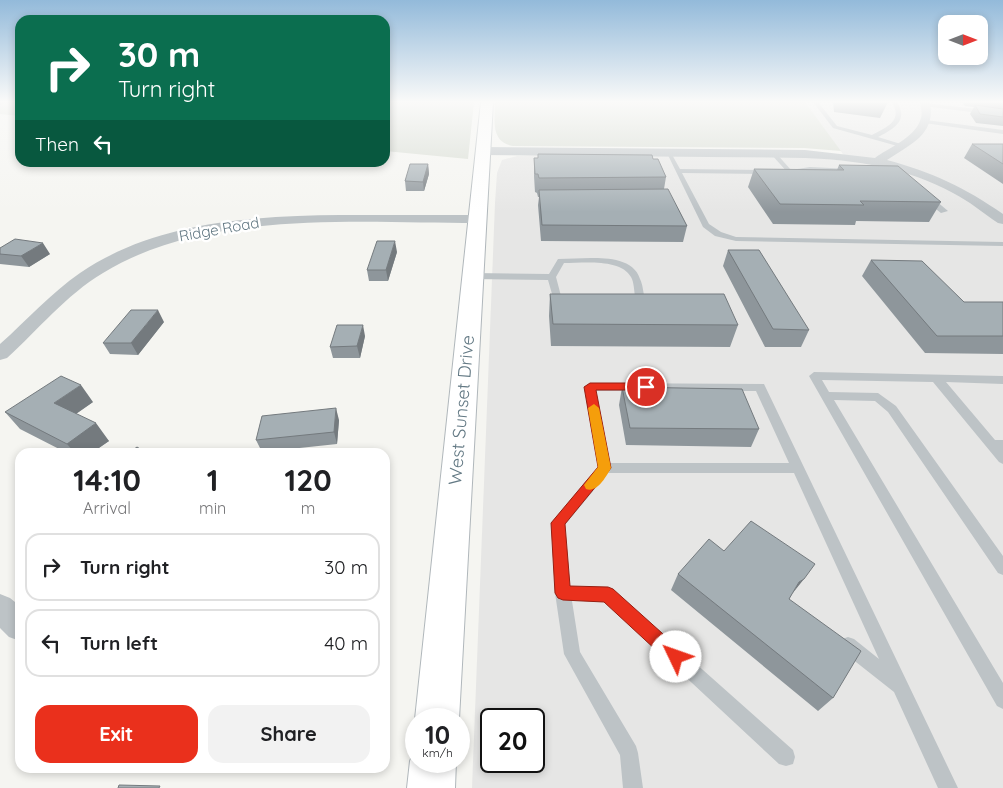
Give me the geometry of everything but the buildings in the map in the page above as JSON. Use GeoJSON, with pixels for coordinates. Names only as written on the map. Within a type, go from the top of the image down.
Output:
{"type":"FeatureCollection","features":[{"type":"Feature","properties":{"kind":"main road","name":"West Sunset Drive"},"geometry":{"type":"LineString","coordinates":[[438,708],[484,139]]}},
{"type":"Feature","properties":{"kind":"main road"},"geometry":{"type":"LineString","coordinates":[[431,788],[432,773]]}},
{"type":"Feature","properties":{"kind":"street"},"geometry":{"type":"LineString","coordinates":[[877,162],[910,139]]}},
{"type":"Feature","properties":{"kind":"street"},"geometry":{"type":"LineString","coordinates":[[483,151],[541,155],[649,155],[668,152],[824,154],[877,162],[918,178],[957,189],[1003,220]]}},
{"type":"Feature","properties":{"kind":"street","name":"Ridge Road"},"geometry":{"type":"LineString","coordinates":[[0,354],[67,290],[98,269],[134,251],[198,230],[260,221],[344,219],[477,220]]}},
{"type":"Feature","properties":{"kind":"street"},"geometry":{"type":"LineString","coordinates":[[0,608],[15,622]]}},
{"type":"Feature","properties":{"kind":"lane"},"geometry":{"type":"LineString","coordinates":[[880,139],[901,144]]}},
{"type":"Feature","properties":{"kind":"lane"},"geometry":{"type":"LineString","coordinates":[[668,152],[706,224],[718,234],[736,239],[1003,244]]}},
{"type":"Feature","properties":{"kind":"lane"},"geometry":{"type":"LineString","coordinates":[[773,153],[789,172]]}},
{"type":"Feature","properties":{"kind":"lane"},"geometry":{"type":"LineString","coordinates":[[678,171],[789,172],[826,169],[856,172]]}},
{"type":"Feature","properties":{"kind":"lane"},"geometry":{"type":"LineString","coordinates":[[919,193],[944,211]]}},
{"type":"Feature","properties":{"kind":"lane"},"geometry":{"type":"LineString","coordinates":[[575,299],[557,299],[552,277],[561,261],[615,261],[627,267],[635,276],[640,299],[622,299]]}},
{"type":"Feature","properties":{"kind":"lane"},"geometry":{"type":"LineString","coordinates":[[472,276],[552,277]]}},
{"type":"Feature","properties":{"kind":"lane"},"geometry":{"type":"LineString","coordinates":[[1003,380],[814,376],[1003,700]]}},
{"type":"Feature","properties":{"kind":"lane"},"geometry":{"type":"LineString","coordinates":[[936,378],[998,445],[1003,459]]}},
{"type":"Feature","properties":{"kind":"lane"},"geometry":{"type":"LineString","coordinates":[[605,468],[590,387],[760,387],[948,788]]}},
{"type":"Feature","properties":{"kind":"lane"},"geometry":{"type":"LineString","coordinates":[[826,396],[878,397],[892,409],[1003,568]]}},
{"type":"Feature","properties":{"kind":"lane"},"geometry":{"type":"LineString","coordinates":[[632,788],[628,753],[572,654],[563,593],[558,523],[605,468],[798,468]]}},
{"type":"Feature","properties":{"kind":"lane"},"geometry":{"type":"LineString","coordinates":[[563,593],[608,595],[786,757]]}},
{"type":"Feature","properties":{"kind":"lane"},"geometry":{"type":"LineString","coordinates":[[833,633],[901,687]]}},
{"type":"Feature","properties":{"kind":"shaded area"},"geometry":{"type":"Polygon","coordinates":[[[390,139],[470,139],[468,159],[390,151],[390,139]]]}},
{"type":"Feature","properties":{"kind":"shaded area"},"geometry":{"type":"Polygon","coordinates":[[[832,139],[1003,139],[1003,788],[472,788],[497,173],[502,160],[517,156],[816,158],[848,161],[832,139]]]}},
{"type":"Feature","properties":{"kind":"shaded area"},"geometry":{"type":"Polygon","coordinates":[[[832,139],[841,151],[804,148],[513,146],[500,140],[832,139]]]}},
{"type":"Feature","properties":{"kind":"slow traffic"},"geometry":{"type":"LineString","coordinates":[[590,485],[605,468],[594,408]]}},
{"type":"Feature","properties":{"kind":"route"},"geometry":{"type":"LineString","coordinates":[[646,387],[590,387],[605,468],[558,523],[563,593],[608,595],[676,657]]}}]}
